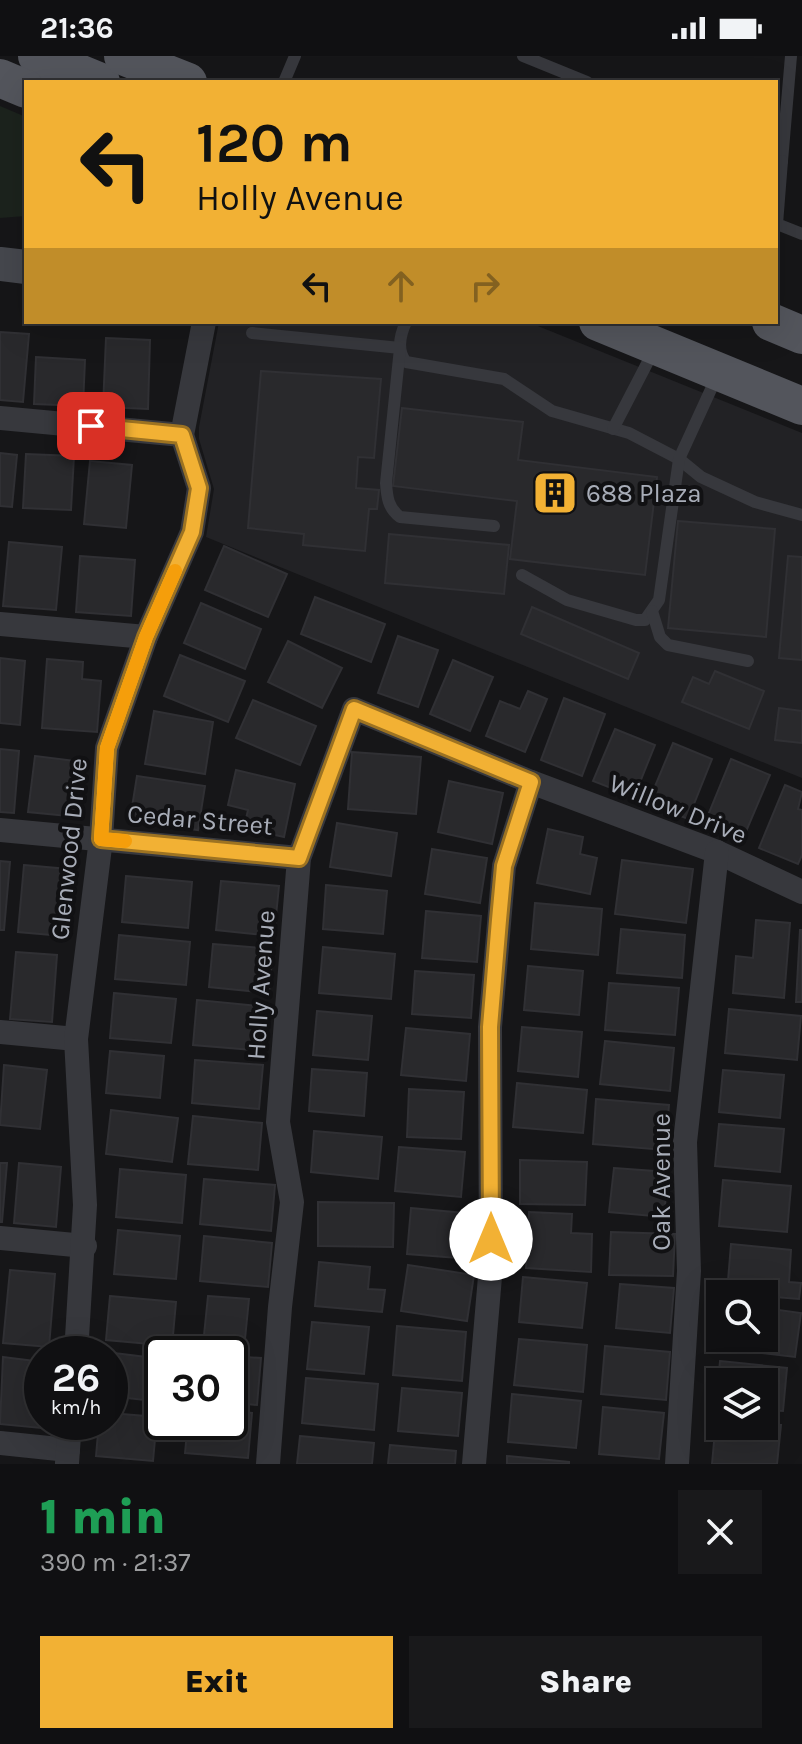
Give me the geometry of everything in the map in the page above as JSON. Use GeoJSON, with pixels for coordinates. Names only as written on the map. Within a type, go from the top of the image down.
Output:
{"type":"FeatureCollection","features":[{"type":"Feature","properties":{"kind":"main road"},"geometry":{"type":"LineString","coordinates":[[37,56],[96,80]]}},
{"type":"Feature","properties":{"kind":"main road"},"geometry":{"type":"LineString","coordinates":[[123,56],[183,80]]}},
{"type":"Feature","properties":{"kind":"main road"},"geometry":{"type":"LineString","coordinates":[[0,78],[24,88]]}},
{"type":"Feature","properties":{"kind":"main road"},"geometry":{"type":"LineString","coordinates":[[603,324],[802,406]]}},
{"type":"Feature","properties":{"kind":"main road"},"geometry":{"type":"LineString","coordinates":[[776,324],[802,335]]}},
{"type":"Feature","properties":{"kind":"street"},"geometry":{"type":"LineString","coordinates":[[0,264],[24,267]]}},
{"type":"Feature","properties":{"kind":"street","name":"Glenwood Drive"},"geometry":{"type":"LineString","coordinates":[[78,1336],[85,1205],[76,1039],[101,839],[107,748],[146,637],[192,532],[199,488],[182,435],[204,324]]}},
{"type":"Feature","properties":{"kind":"street"},"geometry":{"type":"LineString","coordinates":[[0,418],[182,435]]}},
{"type":"Feature","properties":{"kind":"street"},"geometry":{"type":"LineString","coordinates":[[0,624],[146,637]]}},
{"type":"Feature","properties":{"kind":"street","name":"Holly Avenue"},"geometry":{"type":"LineString","coordinates":[[268,1464],[292,1202],[278,1122],[299,858],[354,709],[531,782]]}},
{"type":"Feature","properties":{"kind":"street"},"geometry":{"type":"LineString","coordinates":[[474,1464],[491,1265],[490,1027],[504,866],[531,782]]}},
{"type":"Feature","properties":{"kind":"street","name":"Willow Drive"},"geometry":{"type":"LineString","coordinates":[[531,782],[717,852],[802,892]]}},
{"type":"Feature","properties":{"kind":"street","name":"Cedar Street"},"geometry":{"type":"LineString","coordinates":[[0,830],[299,858]]}},
{"type":"Feature","properties":{"kind":"street","name":"Oak Avenue"},"geometry":{"type":"LineString","coordinates":[[677,1464],[689,1271],[685,1142],[717,852]]}},
{"type":"Feature","properties":{"kind":"street"},"geometry":{"type":"LineString","coordinates":[[0,1032],[76,1039]]}},
{"type":"Feature","properties":{"kind":"street"},"geometry":{"type":"LineString","coordinates":[[0,1238],[85,1246]]}},
{"type":"Feature","properties":{"kind":"street"},"geometry":{"type":"LineString","coordinates":[[0,1443],[67,1457]]}},
{"type":"Feature","properties":{"kind":"lane"},"geometry":{"type":"LineString","coordinates":[[285,80],[295,56]]}},
{"type":"Feature","properties":{"kind":"lane"},"geometry":{"type":"LineString","coordinates":[[523,56],[582,80]]}},
{"type":"Feature","properties":{"kind":"lane"},"geometry":{"type":"LineString","coordinates":[[778,192],[791,56]]}},
{"type":"Feature","properties":{"kind":"lane"},"geometry":{"type":"LineString","coordinates":[[778,224],[802,234]]}},
{"type":"Feature","properties":{"kind":"lane"},"geometry":{"type":"LineString","coordinates":[[405,324],[399,337],[386,483],[393,512],[400,517],[494,526]]}},
{"type":"Feature","properties":{"kind":"lane"},"geometry":{"type":"LineString","coordinates":[[252,333],[400,348]]}},
{"type":"Feature","properties":{"kind":"lane"},"geometry":{"type":"LineString","coordinates":[[613,429],[656,346]]}},
{"type":"Feature","properties":{"kind":"lane"},"geometry":{"type":"LineString","coordinates":[[400,348],[406,362],[504,379],[552,411],[629,433],[679,459],[701,477],[755,502],[802,515]]}},
{"type":"Feature","properties":{"kind":"lane"},"geometry":{"type":"LineString","coordinates":[[522,575],[567,600],[645,620],[659,600],[679,459],[719,371]]}},
{"type":"Feature","properties":{"kind":"lane"},"geometry":{"type":"LineString","coordinates":[[652,611],[660,637],[668,645],[748,661]]}},
{"type":"Feature","properties":{"kind":"shaded area"},"geometry":{"type":"Polygon","coordinates":[[[0,106],[24,116],[24,216],[0,218],[0,106]]]}},
{"type":"Feature","properties":{"kind":"shaded area"},"geometry":{"type":"Polygon","coordinates":[[[219,324],[533,324],[802,433],[802,778],[206,537],[214,489],[199,439],[219,324]]]}},
{"type":"Feature","properties":{"kind":"building"},"geometry":{"type":"Polygon","coordinates":[[[0,332],[29,334],[23,402],[0,400],[0,332]]]}},
{"type":"Feature","properties":{"kind":"building"},"geometry":{"type":"Polygon","coordinates":[[[106,338],[150,340],[148,409],[103,407],[106,338]]]}},
{"type":"Feature","properties":{"kind":"building"},"geometry":{"type":"Polygon","coordinates":[[[36,357],[85,360],[83,406],[34,404],[36,357]]]}},
{"type":"Feature","properties":{"kind":"building"},"geometry":{"type":"Polygon","coordinates":[[[261,371],[381,379],[374,458],[358,457],[356,488],[379,490],[377,509],[369,509],[365,551],[303,545],[304,534],[248,528],[261,371]]]}},
{"type":"Feature","properties":{"kind":"building","name":"688 Plaza"},"geometry":{"type":"Polygon","coordinates":[[[402,408],[523,422],[518,460],[657,477],[645,575],[510,559],[517,501],[393,486],[402,408]]]}},
{"type":"Feature","properties":{"kind":"building"},"geometry":{"type":"Polygon","coordinates":[[[0,453],[17,455],[12,507],[0,506],[0,453]]]}},
{"type":"Feature","properties":{"kind":"building"},"geometry":{"type":"Polygon","coordinates":[[[26,454],[74,456],[71,510],[23,508],[26,454]]]}},
{"type":"Feature","properties":{"kind":"building"},"geometry":{"type":"Polygon","coordinates":[[[90,461],[132,465],[126,528],[84,524],[90,461]]]}},
{"type":"Feature","properties":{"kind":"building"},"geometry":{"type":"Polygon","coordinates":[[[678,521],[775,529],[766,637],[668,628],[678,521]]]}},
{"type":"Feature","properties":{"kind":"building"},"geometry":{"type":"Polygon","coordinates":[[[389,534],[509,545],[504,594],[385,583],[389,534]]]}},
{"type":"Feature","properties":{"kind":"building"},"geometry":{"type":"Polygon","coordinates":[[[9,542],[62,547],[56,610],[3,606],[9,542]]]}},
{"type":"Feature","properties":{"kind":"building"},"geometry":{"type":"Polygon","coordinates":[[[224,546],[287,574],[268,617],[205,590],[224,546]]]}},
{"type":"Feature","properties":{"kind":"building"},"geometry":{"type":"Polygon","coordinates":[[[80,556],[135,560],[131,616],[76,612],[80,556]]]}},
{"type":"Feature","properties":{"kind":"building"},"geometry":{"type":"Polygon","coordinates":[[[788,556],[802,557],[802,660],[779,658],[788,556]]]}},
{"type":"Feature","properties":{"kind":"building"},"geometry":{"type":"Polygon","coordinates":[[[315,597],[385,624],[371,662],[301,634],[315,597]]]}},
{"type":"Feature","properties":{"kind":"building"},"geometry":{"type":"Polygon","coordinates":[[[201,603],[261,629],[245,669],[184,643],[201,603]]]}},
{"type":"Feature","properties":{"kind":"building"},"geometry":{"type":"Polygon","coordinates":[[[532,607],[639,653],[628,679],[521,634],[532,607]]]}},
{"type":"Feature","properties":{"kind":"building"},"geometry":{"type":"Polygon","coordinates":[[[398,636],[438,650],[418,707],[378,693],[398,636]]]}},
{"type":"Feature","properties":{"kind":"building"},"geometry":{"type":"Polygon","coordinates":[[[288,641],[342,668],[322,708],[268,682],[288,641]]]}},
{"type":"Feature","properties":{"kind":"building"},"geometry":{"type":"Polygon","coordinates":[[[180,655],[245,681],[228,722],[164,696],[180,655]]]}},
{"type":"Feature","properties":{"kind":"building"},"geometry":{"type":"Polygon","coordinates":[[[0,658],[25,661],[20,725],[0,723],[0,658]]]}},
{"type":"Feature","properties":{"kind":"building"},"geometry":{"type":"Polygon","coordinates":[[[47,659],[83,662],[82,679],[101,681],[97,732],[42,728],[47,659]]]}},
{"type":"Feature","properties":{"kind":"building"},"geometry":{"type":"Polygon","coordinates":[[[453,660],[493,677],[470,731],[430,714],[453,660]]]}},
{"type":"Feature","properties":{"kind":"building"},"geometry":{"type":"Polygon","coordinates":[[[715,671],[764,691],[749,729],[682,702],[693,677],[709,684],[715,671]]]}},
{"type":"Feature","properties":{"kind":"building"},"geometry":{"type":"Polygon","coordinates":[[[528,691],[547,699],[525,752],[486,736],[500,701],[520,709],[528,691]]]}},
{"type":"Feature","properties":{"kind":"building"},"geometry":{"type":"Polygon","coordinates":[[[564,698],[605,714],[582,776],[541,760],[564,698]]]}},
{"type":"Feature","properties":{"kind":"building"},"geometry":{"type":"Polygon","coordinates":[[[253,700],[316,726],[300,765],[236,738],[253,700]]]}},
{"type":"Feature","properties":{"kind":"building"},"geometry":{"type":"Polygon","coordinates":[[[779,708],[802,711],[802,743],[775,740],[779,708]]]}},
{"type":"Feature","properties":{"kind":"building"},"geometry":{"type":"Polygon","coordinates":[[[154,711],[213,722],[205,774],[145,764],[154,711]]]}},
{"type":"Feature","properties":{"kind":"building"},"geometry":{"type":"Polygon","coordinates":[[[615,729],[655,745],[634,797],[593,781],[615,729]]]}},
{"type":"Feature","properties":{"kind":"building"},"geometry":{"type":"Polygon","coordinates":[[[673,743],[712,759],[688,819],[648,803],[673,743]]]}},
{"type":"Feature","properties":{"kind":"building"},"geometry":{"type":"Polygon","coordinates":[[[0,749],[19,751],[14,813],[0,812],[0,749]]]}},
{"type":"Feature","properties":{"kind":"building"},"geometry":{"type":"Polygon","coordinates":[[[352,752],[421,757],[416,814],[348,809],[352,752]]]}},
{"type":"Feature","properties":{"kind":"building"},"geometry":{"type":"Polygon","coordinates":[[[35,756],[84,762],[78,817],[28,812],[35,756]]]}},
{"type":"Feature","properties":{"kind":"building"},"geometry":{"type":"Polygon","coordinates":[[[731,759],[770,775],[742,841],[704,825],[731,759]]]}},
{"type":"Feature","properties":{"kind":"building"},"geometry":{"type":"Polygon","coordinates":[[[236,770],[295,784],[284,837],[244,828],[248,810],[228,805],[236,770]]]}},
{"type":"Feature","properties":{"kind":"building"},"geometry":{"type":"Polygon","coordinates":[[[137,776],[205,786],[198,830],[130,820],[137,776]]]}},
{"type":"Feature","properties":{"kind":"building"},"geometry":{"type":"Polygon","coordinates":[[[449,781],[503,793],[492,844],[438,832],[449,781]]]}},
{"type":"Feature","properties":{"kind":"building"},"geometry":{"type":"Polygon","coordinates":[[[785,785],[802,792],[798,809],[802,810],[802,855],[798,864],[759,848],[785,785]]]}},
{"type":"Feature","properties":{"kind":"building"},"geometry":{"type":"Polygon","coordinates":[[[337,823],[397,833],[391,876],[330,867],[337,823]]]}},
{"type":"Feature","properties":{"kind":"building"},"geometry":{"type":"Polygon","coordinates":[[[548,829],[583,837],[580,854],[597,858],[590,894],[537,883],[548,829]]]}},
{"type":"Feature","properties":{"kind":"building"},"geometry":{"type":"Polygon","coordinates":[[[432,849],[487,858],[480,903],[425,894],[432,849]]]}},
{"type":"Feature","properties":{"kind":"building"},"geometry":{"type":"Polygon","coordinates":[[[622,860],[693,869],[686,923],[615,914],[622,860]]]}},
{"type":"Feature","properties":{"kind":"building"},"geometry":{"type":"Polygon","coordinates":[[[0,861],[10,862],[4,930],[0,930],[0,861]]]}},
{"type":"Feature","properties":{"kind":"building"},"geometry":{"type":"Polygon","coordinates":[[[24,865],[68,869],[62,936],[18,932],[24,865]]]}},
{"type":"Feature","properties":{"kind":"building"},"geometry":{"type":"Polygon","coordinates":[[[126,876],[192,882],[188,928],[122,922],[126,876]]]}},
{"type":"Feature","properties":{"kind":"building"},"geometry":{"type":"Polygon","coordinates":[[[221,881],[279,886],[274,936],[216,930],[221,881]]]}},
{"type":"Feature","properties":{"kind":"building"},"geometry":{"type":"Polygon","coordinates":[[[326,885],[387,891],[383,934],[323,929],[326,885]]]}},
{"type":"Feature","properties":{"kind":"building"},"geometry":{"type":"Polygon","coordinates":[[[535,903],[602,909],[598,955],[531,949],[535,903]]]}},
{"type":"Feature","properties":{"kind":"building"},"geometry":{"type":"Polygon","coordinates":[[[426,911],[481,916],[477,962],[422,958],[426,911]]]}},
{"type":"Feature","properties":{"kind":"building"},"geometry":{"type":"Polygon","coordinates":[[[756,920],[790,923],[784,998],[733,993],[736,956],[753,958],[756,920]]]}},
{"type":"Feature","properties":{"kind":"building"},"geometry":{"type":"Polygon","coordinates":[[[621,929],[685,935],[682,978],[617,973],[621,929]]]}},
{"type":"Feature","properties":{"kind":"building"},"geometry":{"type":"Polygon","coordinates":[[[800,930],[802,1002],[796,1002],[800,930]]]}},
{"type":"Feature","properties":{"kind":"building"},"geometry":{"type":"Polygon","coordinates":[[[119,935],[190,942],[186,985],[115,979],[119,935]]]}},
{"type":"Feature","properties":{"kind":"building"},"geometry":{"type":"Polygon","coordinates":[[[213,944],[273,949],[269,993],[209,987],[213,944]]]}},
{"type":"Feature","properties":{"kind":"building"},"geometry":{"type":"Polygon","coordinates":[[[323,947],[395,954],[391,999],[319,993],[323,947]]]}},
{"type":"Feature","properties":{"kind":"building"},"geometry":{"type":"Polygon","coordinates":[[[16,952],[57,955],[52,1022],[10,1019],[16,952]]]}},
{"type":"Feature","properties":{"kind":"building"},"geometry":{"type":"Polygon","coordinates":[[[528,966],[583,971],[579,1015],[524,1010],[528,966]]]}},
{"type":"Feature","properties":{"kind":"building"},"geometry":{"type":"Polygon","coordinates":[[[415,971],[474,975],[471,1018],[412,1014],[415,971]]]}},
{"type":"Feature","properties":{"kind":"building"},"geometry":{"type":"Polygon","coordinates":[[[609,983],[679,988],[675,1035],[605,1030],[609,983]]]}},
{"type":"Feature","properties":{"kind":"building"},"geometry":{"type":"Polygon","coordinates":[[[114,993],[176,999],[171,1043],[110,1038],[114,993]]]}},
{"type":"Feature","properties":{"kind":"building"},"geometry":{"type":"Polygon","coordinates":[[[197,1000],[268,1007],[264,1051],[193,1045],[197,1000]]]}},
{"type":"Feature","properties":{"kind":"building"},"geometry":{"type":"Polygon","coordinates":[[[729,1009],[801,1016],[797,1060],[725,1053],[729,1009]]]}},
{"type":"Feature","properties":{"kind":"building"},"geometry":{"type":"Polygon","coordinates":[[[317,1011],[372,1016],[368,1060],[313,1055],[317,1011]]]}},
{"type":"Feature","properties":{"kind":"building"},"geometry":{"type":"Polygon","coordinates":[[[522,1027],[582,1032],[578,1077],[518,1071],[522,1027]]]}},
{"type":"Feature","properties":{"kind":"building"},"geometry":{"type":"Polygon","coordinates":[[[406,1028],[470,1034],[466,1081],[401,1075],[406,1028]]]}},
{"type":"Feature","properties":{"kind":"building"},"geometry":{"type":"Polygon","coordinates":[[[605,1041],[674,1048],[670,1091],[600,1084],[605,1041]]]}},
{"type":"Feature","properties":{"kind":"building"},"geometry":{"type":"Polygon","coordinates":[[[110,1051],[164,1056],[160,1098],[106,1093],[110,1051]]]}},
{"type":"Feature","properties":{"kind":"building"},"geometry":{"type":"Polygon","coordinates":[[[195,1060],[263,1065],[259,1109],[192,1103],[195,1060]]]}},
{"type":"Feature","properties":{"kind":"building"},"geometry":{"type":"Polygon","coordinates":[[[4,1065],[47,1070],[40,1129],[0,1125],[4,1065]]]}},
{"type":"Feature","properties":{"kind":"building"},"geometry":{"type":"Polygon","coordinates":[[[312,1069],[367,1073],[364,1116],[309,1111],[312,1069]]]}},
{"type":"Feature","properties":{"kind":"building"},"geometry":{"type":"Polygon","coordinates":[[[723,1070],[784,1075],[780,1118],[719,1112],[723,1070]]]}},
{"type":"Feature","properties":{"kind":"building"},"geometry":{"type":"Polygon","coordinates":[[[517,1083],[587,1090],[583,1133],[513,1127],[517,1083]]]}},
{"type":"Feature","properties":{"kind":"building"},"geometry":{"type":"Polygon","coordinates":[[[409,1089],[464,1092],[461,1139],[407,1137],[409,1089]]]}},
{"type":"Feature","properties":{"kind":"building"},"geometry":{"type":"Polygon","coordinates":[[[596,1099],[669,1105],[665,1150],[593,1144],[596,1099]]]}},
{"type":"Feature","properties":{"kind":"building"},"geometry":{"type":"Polygon","coordinates":[[[111,1110],[178,1118],[172,1162],[106,1154],[111,1110]]]}},
{"type":"Feature","properties":{"kind":"building"},"geometry":{"type":"Polygon","coordinates":[[[193,1116],[262,1123],[258,1170],[188,1164],[193,1116]]]}},
{"type":"Feature","properties":{"kind":"building"},"geometry":{"type":"Polygon","coordinates":[[[719,1124],[784,1129],[780,1172],[715,1166],[719,1124]]]}},
{"type":"Feature","properties":{"kind":"building"},"geometry":{"type":"Polygon","coordinates":[[[314,1131],[382,1137],[378,1179],[311,1172],[314,1131]]]}},
{"type":"Feature","properties":{"kind":"building"},"geometry":{"type":"Polygon","coordinates":[[[399,1147],[465,1152],[461,1197],[395,1191],[399,1147]]]}},
{"type":"Feature","properties":{"kind":"building"},"geometry":{"type":"Polygon","coordinates":[[[520,1160],[587,1162],[585,1205],[520,1204],[520,1160]]]}},
{"type":"Feature","properties":{"kind":"building"},"geometry":{"type":"Polygon","coordinates":[[[0,1163],[7,1163],[2,1222],[0,1222],[0,1163]]]}},
{"type":"Feature","properties":{"kind":"building"},"geometry":{"type":"Polygon","coordinates":[[[19,1163],[61,1167],[56,1227],[14,1223],[19,1163]]]}},
{"type":"Feature","properties":{"kind":"building"},"geometry":{"type":"Polygon","coordinates":[[[614,1168],[668,1172],[664,1217],[609,1212],[614,1168]]]}},
{"type":"Feature","properties":{"kind":"building"},"geometry":{"type":"Polygon","coordinates":[[[120,1169],[186,1175],[182,1223],[116,1217],[120,1169]]]}},
{"type":"Feature","properties":{"kind":"building"},"geometry":{"type":"Polygon","coordinates":[[[204,1179],[275,1185],[271,1231],[200,1224],[204,1179]]]}},
{"type":"Feature","properties":{"kind":"building"},"geometry":{"type":"Polygon","coordinates":[[[723,1180],[791,1186],[787,1232],[719,1226],[723,1180]]]}},
{"type":"Feature","properties":{"kind":"building"},"geometry":{"type":"Polygon","coordinates":[[[318,1202],[394,1203],[393,1247],[318,1246],[318,1202]]]}},
{"type":"Feature","properties":{"kind":"building"},"geometry":{"type":"Polygon","coordinates":[[[411,1208],[475,1214],[471,1259],[407,1254],[411,1208]]]}},
{"type":"Feature","properties":{"kind":"building"},"geometry":{"type":"Polygon","coordinates":[[[529,1212],[572,1214],[571,1233],[592,1234],[591,1272],[526,1268],[529,1212]]]}},
{"type":"Feature","properties":{"kind":"building"},"geometry":{"type":"Polygon","coordinates":[[[118,1230],[180,1236],[176,1279],[114,1274],[118,1230]]]}},
{"type":"Feature","properties":{"kind":"building"},"geometry":{"type":"Polygon","coordinates":[[[611,1232],[675,1234],[673,1276],[609,1275],[611,1232]]]}},
{"type":"Feature","properties":{"kind":"building"},"geometry":{"type":"Polygon","coordinates":[[[204,1236],[272,1243],[268,1287],[200,1281],[204,1236]]]}},
{"type":"Feature","properties":{"kind":"building"},"geometry":{"type":"Polygon","coordinates":[[[731,1244],[791,1250],[789,1282],[801,1283],[799,1299],[778,1297],[778,1280],[728,1280],[731,1244]]]}},
{"type":"Feature","properties":{"kind":"building"},"geometry":{"type":"Polygon","coordinates":[[[319,1262],[370,1267],[368,1289],[385,1290],[382,1312],[315,1306],[319,1262]]]}},
{"type":"Feature","properties":{"kind":"building"},"geometry":{"type":"Polygon","coordinates":[[[408,1265],[474,1275],[467,1321],[401,1311],[408,1265]]]}},
{"type":"Feature","properties":{"kind":"building"},"geometry":{"type":"Polygon","coordinates":[[[10,1270],[55,1274],[50,1336],[24,1336],[24,1345],[3,1343],[10,1270]]]}},
{"type":"Feature","properties":{"kind":"building"},"geometry":{"type":"Polygon","coordinates":[[[523,1277],[587,1283],[582,1328],[519,1322],[523,1277]]]}},
{"type":"Feature","properties":{"kind":"building"},"geometry":{"type":"Polygon","coordinates":[[[620,1284],[674,1288],[670,1333],[616,1328],[620,1284]]]}},
{"type":"Feature","properties":{"kind":"building"},"geometry":{"type":"Polygon","coordinates":[[[110,1296],[176,1302],[173,1336],[144,1336],[144,1343],[128,1342],[128,1336],[106,1336],[110,1296]]]}},
{"type":"Feature","properties":{"kind":"building"},"geometry":{"type":"Polygon","coordinates":[[[208,1296],[249,1299],[245,1336],[204,1336],[208,1296]]]}},
{"type":"Feature","properties":{"kind":"building"},"geometry":{"type":"Polygon","coordinates":[[[778,1310],[801,1313],[795,1357],[753,1352],[778,1352],[778,1310]]]}},
{"type":"Feature","properties":{"kind":"building"},"geometry":{"type":"Polygon","coordinates":[[[312,1322],[369,1327],[364,1374],[307,1369],[312,1322]]]}},
{"type":"Feature","properties":{"kind":"building"},"geometry":{"type":"Polygon","coordinates":[[[397,1326],[466,1332],[462,1381],[393,1375],[397,1326]]]}},
{"type":"Feature","properties":{"kind":"building"},"geometry":{"type":"Polygon","coordinates":[[[519,1339],[587,1345],[583,1392],[514,1385],[519,1339]]]}},
{"type":"Feature","properties":{"kind":"building"},"geometry":{"type":"Polygon","coordinates":[[[605,1346],[670,1352],[666,1400],[601,1394],[605,1346]]]}},
{"type":"Feature","properties":{"kind":"building"},"geometry":{"type":"Polygon","coordinates":[[[128,1355],[144,1357],[144,1400],[128,1398],[128,1355]]]}},
{"type":"Feature","properties":{"kind":"building"},"geometry":{"type":"Polygon","coordinates":[[[3,1357],[24,1360],[24,1426],[0,1424],[3,1357]]]}},
{"type":"Feature","properties":{"kind":"building"},"geometry":{"type":"Polygon","coordinates":[[[248,1357],[261,1358],[257,1405],[248,1404],[248,1357]]]}},
{"type":"Feature","properties":{"kind":"building"},"geometry":{"type":"Polygon","coordinates":[[[720,1361],[787,1368],[783,1411],[778,1411],[778,1368],[719,1368],[720,1361]]]}},
{"type":"Feature","properties":{"kind":"building"},"geometry":{"type":"Polygon","coordinates":[[[306,1378],[378,1384],[374,1430],[302,1423],[306,1378]]]}},
{"type":"Feature","properties":{"kind":"building"},"geometry":{"type":"Polygon","coordinates":[[[402,1388],[462,1393],[458,1436],[398,1431],[402,1388]]]}},
{"type":"Feature","properties":{"kind":"building"},"geometry":{"type":"Polygon","coordinates":[[[512,1394],[581,1401],[576,1448],[508,1442],[512,1394]]]}},
{"type":"Feature","properties":{"kind":"building"},"geometry":{"type":"Polygon","coordinates":[[[603,1407],[664,1413],[659,1459],[599,1454],[603,1407]]]}},
{"type":"Feature","properties":{"kind":"building"},"geometry":{"type":"Polygon","coordinates":[[[248,1413],[252,1413],[248,1458],[185,1453],[186,1440],[248,1440],[248,1413]]]}},
{"type":"Feature","properties":{"kind":"building"},"geometry":{"type":"Polygon","coordinates":[[[128,1415],[144,1416],[144,1440],[155,1440],[153,1461],[96,1456],[97,1440],[128,1440],[128,1415]]]}},
{"type":"Feature","properties":{"kind":"building"},"geometry":{"type":"Polygon","coordinates":[[[778,1425],[781,1425],[777,1464],[712,1464],[714,1440],[778,1440],[778,1425]]]}},
{"type":"Feature","properties":{"kind":"building"},"geometry":{"type":"Polygon","coordinates":[[[300,1436],[374,1443],[372,1464],[297,1464],[300,1436]]]}},
{"type":"Feature","properties":{"kind":"building"},"geometry":{"type":"Polygon","coordinates":[[[390,1445],[456,1451],[455,1464],[388,1464],[390,1445]]]}},
{"type":"Feature","properties":{"kind":"building"},"geometry":{"type":"Polygon","coordinates":[[[507,1456],[569,1462],[569,1464],[507,1464],[507,1456]]]}},
{"type":"Feature","properties":{"kind":"slow traffic"},"geometry":{"type":"LineString","coordinates":[[125,841],[101,839],[107,748],[146,637],[175,571]]}},
{"type":"Feature","properties":{"kind":"place","name":"688 Plaza"},"geometry":{"type":"Point","coordinates":[555,493]}},
{"type":"Feature","properties":{"kind":"route"},"geometry":{"type":"LineString","coordinates":[[91,426],[182,435],[199,488],[192,532],[146,637],[107,748],[101,839],[299,858],[354,709],[531,782],[504,866],[499,920],[490,1027],[491,1239]]}}]}
